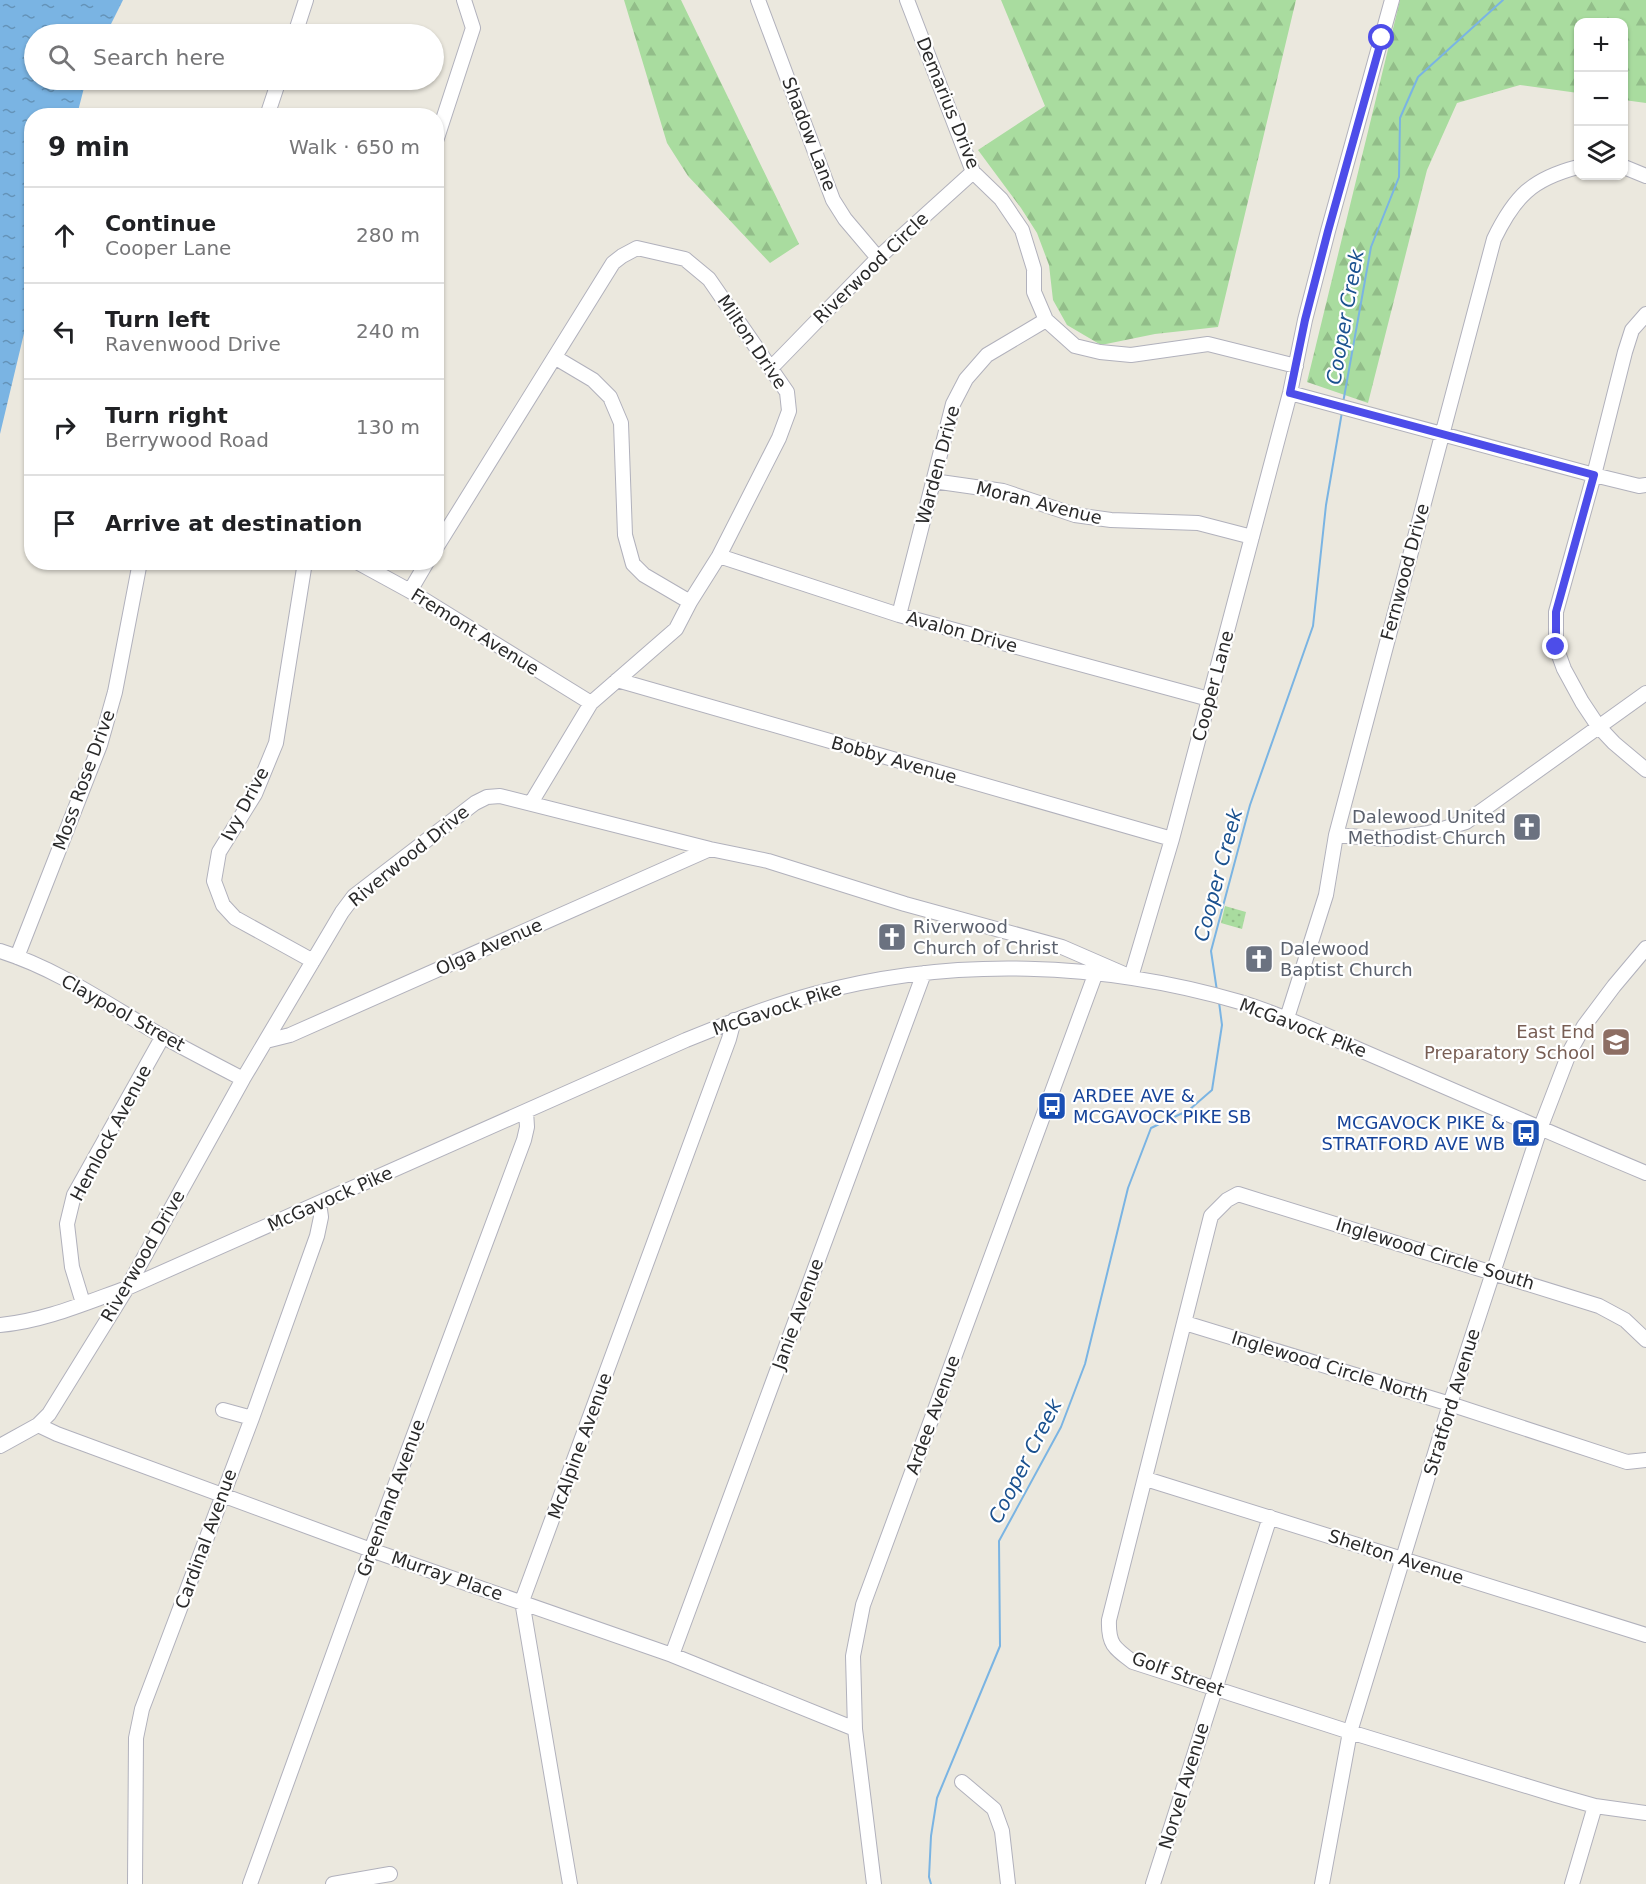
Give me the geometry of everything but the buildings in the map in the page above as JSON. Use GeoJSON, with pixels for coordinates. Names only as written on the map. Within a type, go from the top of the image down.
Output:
{"type":"FeatureCollection","features":[{"type":"Feature","properties":{"kind":"street"},"geometry":{"type":"LineString","coordinates":[[298,24],[306,0]]}},
{"type":"Feature","properties":{"kind":"street"},"geometry":{"type":"LineString","coordinates":[[444,117],[473,28],[464,0]]}},
{"type":"Feature","properties":{"kind":"street","name":"Shadow Lane"},"geometry":{"type":"LineString","coordinates":[[758,0],[833,200],[845,219],[878,258]]}},
{"type":"Feature","properties":{"kind":"street","name":"Demarius Drive"},"geometry":{"type":"LineString","coordinates":[[907,0],[973,172],[1001,199],[1022,230],[1034,269],[1035,292],[1046,320],[1075,346],[1100,352],[1131,355],[1208,344],[1296,366]]}},
{"type":"Feature","properties":{"kind":"street"},"geometry":{"type":"LineString","coordinates":[[1296,366],[1305,320],[1328,231],[1392,0]]}},
{"type":"Feature","properties":{"kind":"street"},"geometry":{"type":"LineString","coordinates":[[270,108],[276,90]]}},
{"type":"Feature","properties":{"kind":"street","name":"Fernwood Drive"},"geometry":{"type":"LineString","coordinates":[[1287,1018],[1326,895],[1336,836],[1494,239],[1503,220],[1524,191],[1560,172],[1574,168]]}},
{"type":"Feature","properties":{"kind":"street"},"geometry":{"type":"LineString","coordinates":[[1628,169],[1646,176]]}},
{"type":"Feature","properties":{"kind":"street","name":"Riverwood Circle"},"geometry":{"type":"LineString","coordinates":[[772,367],[878,258],[973,172]]}},
{"type":"Feature","properties":{"kind":"street","name":"Milton Drive"},"geometry":{"type":"LineString","coordinates":[[444,535],[613,263],[637,248],[685,259],[709,279],[772,367],[787,392],[789,411],[779,438],[718,556],[676,629],[591,703],[531,803]]}},
{"type":"Feature","properties":{"kind":"street"},"geometry":{"type":"LineString","coordinates":[[1646,314],[1632,330],[1625,352],[1556,612],[1556,647],[1568,677],[1582,702],[1598,726],[1646,770]]}},
{"type":"Feature","properties":{"kind":"street","name":"Warden Drive"},"geometry":{"type":"LineString","coordinates":[[899,615],[953,404],[966,379],[987,356],[1046,320]]}},
{"type":"Feature","properties":{"kind":"street"},"geometry":{"type":"LineString","coordinates":[[556,358],[593,380],[610,397],[621,423],[625,535],[633,564],[644,575],[690,602]]}},
{"type":"Feature","properties":{"kind":"street","name":"Cooper Lane"},"geometry":{"type":"LineString","coordinates":[[1131,977],[1172,839],[1296,366]]}},
{"type":"Feature","properties":{"kind":"street"},"geometry":{"type":"LineString","coordinates":[[1290,393],[1594,475],[1639,486],[1646,485]]}},
{"type":"Feature","properties":{"kind":"street","name":"Moran Avenue"},"geometry":{"type":"LineString","coordinates":[[933,481],[1003,491],[1075,515],[1111,520],[1198,524],[1252,537]]}},
{"type":"Feature","properties":{"kind":"street","name":"Avalon Drive"},"geometry":{"type":"LineString","coordinates":[[718,556],[899,615],[1209,699]]}},
{"type":"Feature","properties":{"kind":"street","name":"Moss Rose Drive"},"geometry":{"type":"LineString","coordinates":[[17,957],[100,745],[115,692],[138,570]]}},
{"type":"Feature","properties":{"kind":"street","name":"Ivy Drive"},"geometry":{"type":"LineString","coordinates":[[304,570],[276,742],[255,794],[219,852],[214,881],[223,905],[235,918],[313,961]]}},
{"type":"Feature","properties":{"kind":"street","name":"Fremont Avenue"},"geometry":{"type":"LineString","coordinates":[[372,570],[410,591],[591,703]]}},
{"type":"Feature","properties":{"kind":"street"},"geometry":{"type":"LineString","coordinates":[[410,591],[422,570]]}},
{"type":"Feature","properties":{"kind":"street","name":"Bobby Avenue"},"geometry":{"type":"LineString","coordinates":[[617,680],[1172,839]]}},
{"type":"Feature","properties":{"kind":"street"},"geometry":{"type":"LineString","coordinates":[[1336,836],[1387,839],[1429,833],[1466,822],[1646,693]]}},
{"type":"Feature","properties":{"kind":"street","name":"Riverwood Drive"},"geometry":{"type":"LineString","coordinates":[[0,1446],[38,1425],[49,1414],[127,1288],[243,1079],[342,912],[354,896],[475,803],[487,797],[500,796],[531,803],[710,849],[768,861],[905,904],[1062,947],[1131,977]]}},
{"type":"Feature","properties":{"kind":"street","name":"Olga Avenue"},"geometry":{"type":"LineString","coordinates":[[266,1041],[290,1035],[710,849]]}},
{"type":"Feature","properties":{"kind":"street"},"geometry":{"type":"LineString","coordinates":[[1062,947],[1065,969]]}},
{"type":"Feature","properties":{"kind":"street","name":"Stratford Avenue"},"geometry":{"type":"LineString","coordinates":[[1322,1884],[1350,1732],[1450,1404],[1540,1129],[1570,1051],[1584,1026],[1646,948]]}},
{"type":"Feature","properties":{"kind":"street","name":"Claypool Street"},"geometry":{"type":"LineString","coordinates":[[0,951],[90,992],[243,1079]]}},
{"type":"Feature","properties":{"kind":"street","name":"Ardee Avenue"},"geometry":{"type":"LineString","coordinates":[[874,1884],[855,1729],[853,1656],[863,1605],[1095,975],[1093,960]]}},
{"type":"Feature","properties":{"kind":"street","name":"McGavock Pike"},"geometry":{"type":"LineString","coordinates":[[0,1325],[53,1315],[127,1288],[734,1020],[816,993],[924,973],[1006,968],[1065,969],[1095,975],[1131,977],[1240,1003],[1287,1018],[1646,1173]]}},
{"type":"Feature","properties":{"kind":"street","name":"Janie Avenue"},"geometry":{"type":"LineString","coordinates":[[672,1655],[924,973]]}},
{"type":"Feature","properties":{"kind":"street","name":"McAlpine Avenue"},"geometry":{"type":"LineString","coordinates":[[522,1601],[637,1295],[729,1040],[734,1020]]}},
{"type":"Feature","properties":{"kind":"street","name":"Hemlock Avenue"},"geometry":{"type":"LineString","coordinates":[[83,1304],[72,1267],[67,1224],[74,1195],[164,1036]]}},
{"type":"Feature","properties":{"kind":"street","name":"Greenland Avenue"},"geometry":{"type":"LineString","coordinates":[[250,1884],[371,1550],[524,1140],[527,1127],[526,1111]]}},
{"type":"Feature","properties":{"kind":"street","name":"Inglewood Circle South"},"geometry":{"type":"LineString","coordinates":[[1217,1208],[1239,1194],[1599,1306],[1625,1320],[1646,1340]]}},
{"type":"Feature","properties":{"kind":"street","name":"Cardinal Avenue"},"geometry":{"type":"LineString","coordinates":[[135,1884],[136,1738],[142,1709],[252,1418],[317,1236],[321,1216],[319,1203]]}},
{"type":"Feature","properties":{"kind":"street","name":"Golf Street"},"geometry":{"type":"LineString","coordinates":[[1217,1208],[1211,1216],[1109,1620],[1108,1635],[1113,1644],[1133,1662],[1350,1732],[1595,1806],[1646,1813]]}},
{"type":"Feature","properties":{"kind":"street","name":"Inglewood Circle North"},"geometry":{"type":"LineString","coordinates":[[1185,1323],[1450,1404],[1627,1462],[1646,1460]]}},
{"type":"Feature","properties":{"kind":"street"},"geometry":{"type":"LineString","coordinates":[[223,1410],[252,1418]]}},
{"type":"Feature","properties":{"kind":"street","name":"Murray Place"},"geometry":{"type":"LineString","coordinates":[[38,1425],[371,1550],[672,1655],[855,1729]]}},
{"type":"Feature","properties":{"kind":"street","name":"Shelton Avenue"},"geometry":{"type":"LineString","coordinates":[[1146,1479],[1646,1635]]}},
{"type":"Feature","properties":{"kind":"street","name":"Norvel Avenue"},"geometry":{"type":"LineString","coordinates":[[1153,1884],[1270,1517]]}},
{"type":"Feature","properties":{"kind":"street"},"geometry":{"type":"LineString","coordinates":[[522,1601],[570,1884]]}},
{"type":"Feature","properties":{"kind":"street"},"geometry":{"type":"LineString","coordinates":[[962,1782],[994,1809],[1002,1831],[1008,1884]]}},
{"type":"Feature","properties":{"kind":"street"},"geometry":{"type":"LineString","coordinates":[[1572,1884],[1595,1806]]}},
{"type":"Feature","properties":{"kind":"street"},"geometry":{"type":"LineString","coordinates":[[333,1884],[390,1874]]}},
{"type":"Feature","properties":{"kind":"green space"},"geometry":{"type":"Polygon","coordinates":[[[624,0],[681,0],[799,244],[770,263],[688,176],[667,143],[624,0]]]}},
{"type":"Feature","properties":{"kind":"green space"},"geometry":{"type":"Polygon","coordinates":[[[1001,0],[1296,0],[1218,327],[1155,334],[1101,345],[1067,325],[1053,300],[1049,265],[1037,233],[978,150],[1045,106],[1001,0]]]}},
{"type":"Feature","properties":{"kind":"green space"},"geometry":{"type":"Polygon","coordinates":[[[1400,0],[1646,0],[1646,103],[1628,101],[1628,18],[1574,18],[1574,92],[1520,85],[1457,103],[1427,170],[1368,403],[1307,382],[1400,0]]]}},
{"type":"Feature","properties":{"kind":"green space"},"geometry":{"type":"Polygon","coordinates":[[[1225,906],[1246,912],[1242,929],[1221,923],[1225,906]]]}},
{"type":"Feature","properties":{"kind":"water"},"geometry":{"type":"Polygon","coordinates":[[[0,0],[123,0],[111,24],[24,24],[24,90],[83,90],[79,108],[24,108],[24,333],[0,434],[0,0]]]}},
{"type":"Feature","properties":{"kind":"waterway","name":"Cooper Creek"},"geometry":{"type":"LineString","coordinates":[[1343,403],[1371,247],[1399,177],[1400,118],[1418,77],[1503,0]]}},
{"type":"Feature","properties":{"kind":"waterway","name":"Cooper Creek"},"geometry":{"type":"LineString","coordinates":[[1217,991],[1211,951],[1250,805],[1313,626],[1326,505],[1342,412]]}},
{"type":"Feature","properties":{"kind":"waterway","name":"Cooper Creek"},"geometry":{"type":"LineString","coordinates":[[931,1884],[929,1877],[931,1836],[937,1798],[1000,1646],[999,1541],[1061,1427],[1085,1364],[1128,1188],[1151,1128],[1189,1110],[1212,1090],[1222,1025],[1219,1002]]}},
{"type":"Feature","properties":{"kind":"place","name":"Dalewood United Methodist Church"},"geometry":{"type":"Point","coordinates":[1527,827]}},
{"type":"Feature","properties":{"kind":"place","name":"Riverwood Church of Christ"},"geometry":{"type":"Point","coordinates":[892,937]}},
{"type":"Feature","properties":{"kind":"place","name":"Dalewood Baptist Church"},"geometry":{"type":"Point","coordinates":[1259,959]}},
{"type":"Feature","properties":{"kind":"place","name":"East End Preparatory School"},"geometry":{"type":"Point","coordinates":[1616,1042]}},
{"type":"Feature","properties":{"kind":"place","name":"ARDEE AVE & MCGAVOCK PIKE SB"},"geometry":{"type":"Point","coordinates":[1052,1106]}},
{"type":"Feature","properties":{"kind":"place","name":"MCGAVOCK PIKE & STRATFORD AVE WB"},"geometry":{"type":"Point","coordinates":[1526,1133]}},
{"type":"Feature","properties":{"kind":"route"},"geometry":{"type":"LineString","coordinates":[[1382,38],[1328,231],[1305,320],[1290,393],[1594,475],[1556,612],[1556,647]]}}]}
